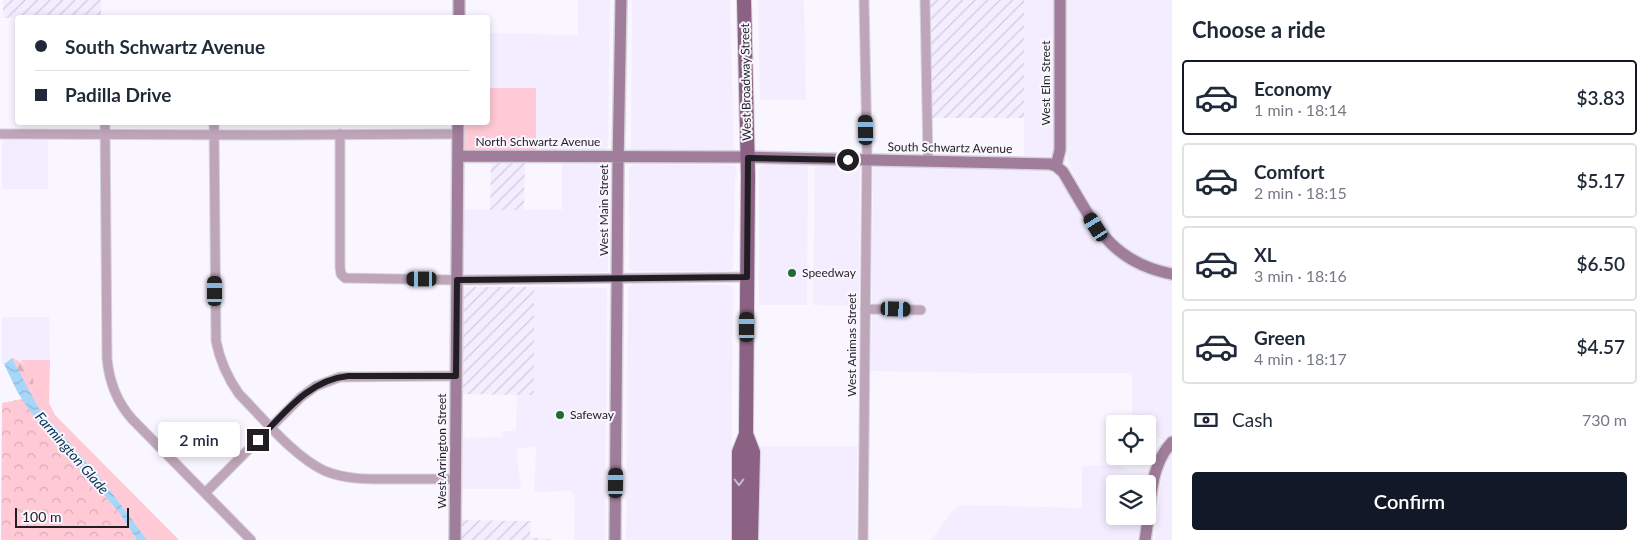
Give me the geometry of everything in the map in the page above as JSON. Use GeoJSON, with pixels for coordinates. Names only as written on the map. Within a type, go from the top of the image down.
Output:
{"type":"FeatureCollection","features":[{"type":"Feature","properties":{"kind":"main road","name":"West Broadway Street"},"geometry":{"type":"LineString","coordinates":[[739,540],[740,452],[746,434],[748,158],[744,0]]}},
{"type":"Feature","properties":{"kind":"main road","name":"West Broadway Street"},"geometry":{"type":"LineString","coordinates":[[746,434],[753,452],[751,540]]}},
{"type":"Feature","properties":{"kind":"street"},"geometry":{"type":"LineString","coordinates":[[459,0],[459,15]]}},
{"type":"Feature","properties":{"kind":"street","name":"West Main Street"},"geometry":{"type":"LineString","coordinates":[[616,540],[621,0]]}},
{"type":"Feature","properties":{"kind":"street","name":"West Animas Street"},"geometry":{"type":"LineString","coordinates":[[863,540],[866,160],[864,0]]}},
{"type":"Feature","properties":{"kind":"street"},"geometry":{"type":"LineString","coordinates":[[925,0],[928,161]]}},
{"type":"Feature","properties":{"kind":"street","name":"West Elm Street"},"geometry":{"type":"LineString","coordinates":[[1056,166],[1060,150],[1060,0]]}},
{"type":"Feature","properties":{"kind":"street"},"geometry":{"type":"LineString","coordinates":[[105,125],[107,358],[109,377],[116,397],[124,410],[251,540]]}},
{"type":"Feature","properties":{"kind":"street"},"geometry":{"type":"LineString","coordinates":[[214,125],[216,330],[221,363],[233,386],[271,427],[309,462],[325,471],[342,477],[360,479],[455,479]]}},
{"type":"Feature","properties":{"kind":"street","name":"North Schwartz Avenue"},"geometry":{"type":"LineString","coordinates":[[0,134],[340,134],[458,128]]}},
{"type":"Feature","properties":{"kind":"street","name":"West Arrington Street"},"geometry":{"type":"LineString","coordinates":[[455,540],[458,128]]}},
{"type":"Feature","properties":{"kind":"street"},"geometry":{"type":"LineString","coordinates":[[340,134],[340,267],[343,276],[352,279],[457,280],[747,277]]}},
{"type":"Feature","properties":{"kind":"street","name":"North Schwartz Avenue"},"geometry":{"type":"LineString","coordinates":[[458,156],[619,156]]}},
{"type":"Feature","properties":{"kind":"street","name":"South Schwartz Avenue"},"geometry":{"type":"LineString","coordinates":[[619,156],[1039,163],[1056,166]]}},
{"type":"Feature","properties":{"kind":"street"},"geometry":{"type":"LineString","coordinates":[[1056,166],[1064,172],[1096,227],[1110,243],[1135,262],[1172,274]]}},
{"type":"Feature","properties":{"kind":"street"},"geometry":{"type":"LineString","coordinates":[[865,309],[921,310]]}},
{"type":"Feature","properties":{"kind":"street"},"geometry":{"type":"LineString","coordinates":[[205,493],[308,391],[324,382],[348,376],[456,376]]}},
{"type":"Feature","properties":{"kind":"street"},"geometry":{"type":"LineString","coordinates":[[1145,540],[1154,475],[1160,458],[1172,442]]}},
{"type":"Feature","properties":{"kind":"shaded area"},"geometry":{"type":"Polygon","coordinates":[[[3,0],[101,0],[101,15],[15,15],[15,18],[3,18],[3,0]]]}},
{"type":"Feature","properties":{"kind":"shaded area"},"geometry":{"type":"Polygon","coordinates":[[[578,0],[610,0],[608,146],[603,151],[536,151],[536,89],[490,88],[490,33],[578,35],[578,0]]]}},
{"type":"Feature","properties":{"kind":"shaded area"},"geometry":{"type":"Polygon","coordinates":[[[632,0],[730,0],[734,149],[732,152],[636,151],[631,149],[632,0]]]}},
{"type":"Feature","properties":{"kind":"shaded area"},"geometry":{"type":"Polygon","coordinates":[[[758,0],[804,0],[806,100],[760,100],[758,0]]]}},
{"type":"Feature","properties":{"kind":"shaded area"},"geometry":{"type":"Polygon","coordinates":[[[929,0],[1024,0],[1024,118],[931,118],[929,0]]]}},
{"type":"Feature","properties":{"kind":"shaded area"},"geometry":{"type":"Polygon","coordinates":[[[1024,0],[1053,0],[1054,150],[1048,156],[1024,156],[1024,0]]]}},
{"type":"Feature","properties":{"kind":"shaded area"},"geometry":{"type":"Polygon","coordinates":[[[1067,0],[1172,0],[1172,267],[1140,256],[1125,247],[1098,218],[1070,167],[1067,156],[1067,0]]]}},
{"type":"Feature","properties":{"kind":"shaded area"},"geometry":{"type":"Polygon","coordinates":[[[48,140],[48,189],[2,189],[2,144],[3,141],[48,140]]]}},
{"type":"Feature","properties":{"kind":"shaded area"},"geometry":{"type":"Polygon","coordinates":[[[491,162],[525,162],[524,210],[490,210],[491,162]]]}},
{"type":"Feature","properties":{"kind":"shaded area"},"geometry":{"type":"Polygon","coordinates":[[[562,162],[600,162],[608,169],[608,270],[606,272],[464,274],[462,271],[462,210],[562,210],[562,162]]]}},
{"type":"Feature","properties":{"kind":"shaded area"},"geometry":{"type":"Polygon","coordinates":[[[635,164],[735,166],[737,178],[735,178],[733,269],[728,271],[632,271],[629,269],[629,171],[631,166],[635,164]]]}},
{"type":"Feature","properties":{"kind":"shaded area"},"geometry":{"type":"Polygon","coordinates":[[[765,165],[808,165],[807,305],[759,305],[759,169],[765,165]]]}},
{"type":"Feature","properties":{"kind":"shaded area"},"geometry":{"type":"Polygon","coordinates":[[[815,166],[858,166],[860,168],[859,306],[813,305],[815,166]]]}},
{"type":"Feature","properties":{"kind":"shaded area"},"geometry":{"type":"Polygon","coordinates":[[[875,167],[1047,170],[1063,182],[1087,226],[1104,246],[1122,261],[1138,270],[1172,281],[1172,432],[1164,441],[1156,437],[1156,415],[1132,415],[1132,373],[871,371],[873,170],[875,167]]]}},
{"type":"Feature","properties":{"kind":"shaded area"},"geometry":{"type":"Polygon","coordinates":[[[632,284],[729,285],[733,288],[731,540],[627,540],[626,538],[628,288],[632,284]]]}},
{"type":"Feature","properties":{"kind":"shaded area"},"geometry":{"type":"Polygon","coordinates":[[[466,287],[534,287],[534,395],[461,394],[462,289],[466,287]]]}},
{"type":"Feature","properties":{"kind":"shaded area"},"geometry":{"type":"Polygon","coordinates":[[[534,287],[605,288],[607,291],[605,540],[574,540],[575,495],[569,491],[534,492],[536,447],[517,448],[521,489],[460,489],[461,435],[465,435],[465,438],[502,437],[503,431],[516,431],[517,395],[534,395],[534,287]]]}},
{"type":"Feature","properties":{"kind":"shaded area"},"geometry":{"type":"Polygon","coordinates":[[[2,317],[49,317],[50,360],[20,360],[12,358],[2,364],[2,317]]]}},
{"type":"Feature","properties":{"kind":"shaded area"},"geometry":{"type":"Polygon","coordinates":[[[759,446],[857,446],[856,540],[759,540],[759,446]]]}},
{"type":"Feature","properties":{"kind":"shaded area"},"geometry":{"type":"Polygon","coordinates":[[[1172,453],[1172,540],[1154,540],[1163,471],[1172,453]]]}},
{"type":"Feature","properties":{"kind":"shaded area"},"geometry":{"type":"Polygon","coordinates":[[[1082,466],[1121,466],[1130,471],[1148,472],[1148,475],[1106,475],[1106,525],[1140,525],[1136,540],[931,540],[952,512],[957,507],[963,505],[1082,508],[1082,466]]]}},
{"type":"Feature","properties":{"kind":"shaded area"},"geometry":{"type":"Polygon","coordinates":[[[460,520],[531,521],[530,537],[558,540],[460,540],[460,520]]]}},
{"type":"Feature","properties":{"kind":"green space"},"geometry":{"type":"Polygon","coordinates":[[[490,88],[536,88],[536,151],[464,150],[463,125],[490,125],[490,88]]]}},
{"type":"Feature","properties":{"kind":"green space"},"geometry":{"type":"Polygon","coordinates":[[[12,358],[26,366],[32,374],[32,390],[29,391],[12,358]]]}},
{"type":"Feature","properties":{"kind":"green space"},"geometry":{"type":"Polygon","coordinates":[[[20,360],[50,360],[49,403],[55,415],[179,540],[147,540],[107,486],[38,407],[29,391],[32,390],[27,367],[20,360]]]}},
{"type":"Feature","properties":{"kind":"green space"},"geometry":{"type":"Polygon","coordinates":[[[22,399],[43,428],[118,511],[137,540],[1,540],[2,403],[22,399]]]}},
{"type":"Feature","properties":{"kind":"water","name":"Farmington Glade"},"geometry":{"type":"Polygon","coordinates":[[[12,358],[38,407],[107,486],[147,540],[137,540],[118,511],[29,410],[4,364],[12,358]]]}},
{"type":"Feature","properties":{"kind":"place","name":"Speedway"},"geometry":{"type":"Point","coordinates":[792,273]}},
{"type":"Feature","properties":{"kind":"place","name":"Safeway"},"geometry":{"type":"Point","coordinates":[560,415]}},
{"type":"Feature","properties":{"kind":"route"},"geometry":{"type":"LineString","coordinates":[[258,440],[308,391],[333,379],[348,376],[456,376],[457,280],[747,277],[748,158],[848,160]]}}]}
